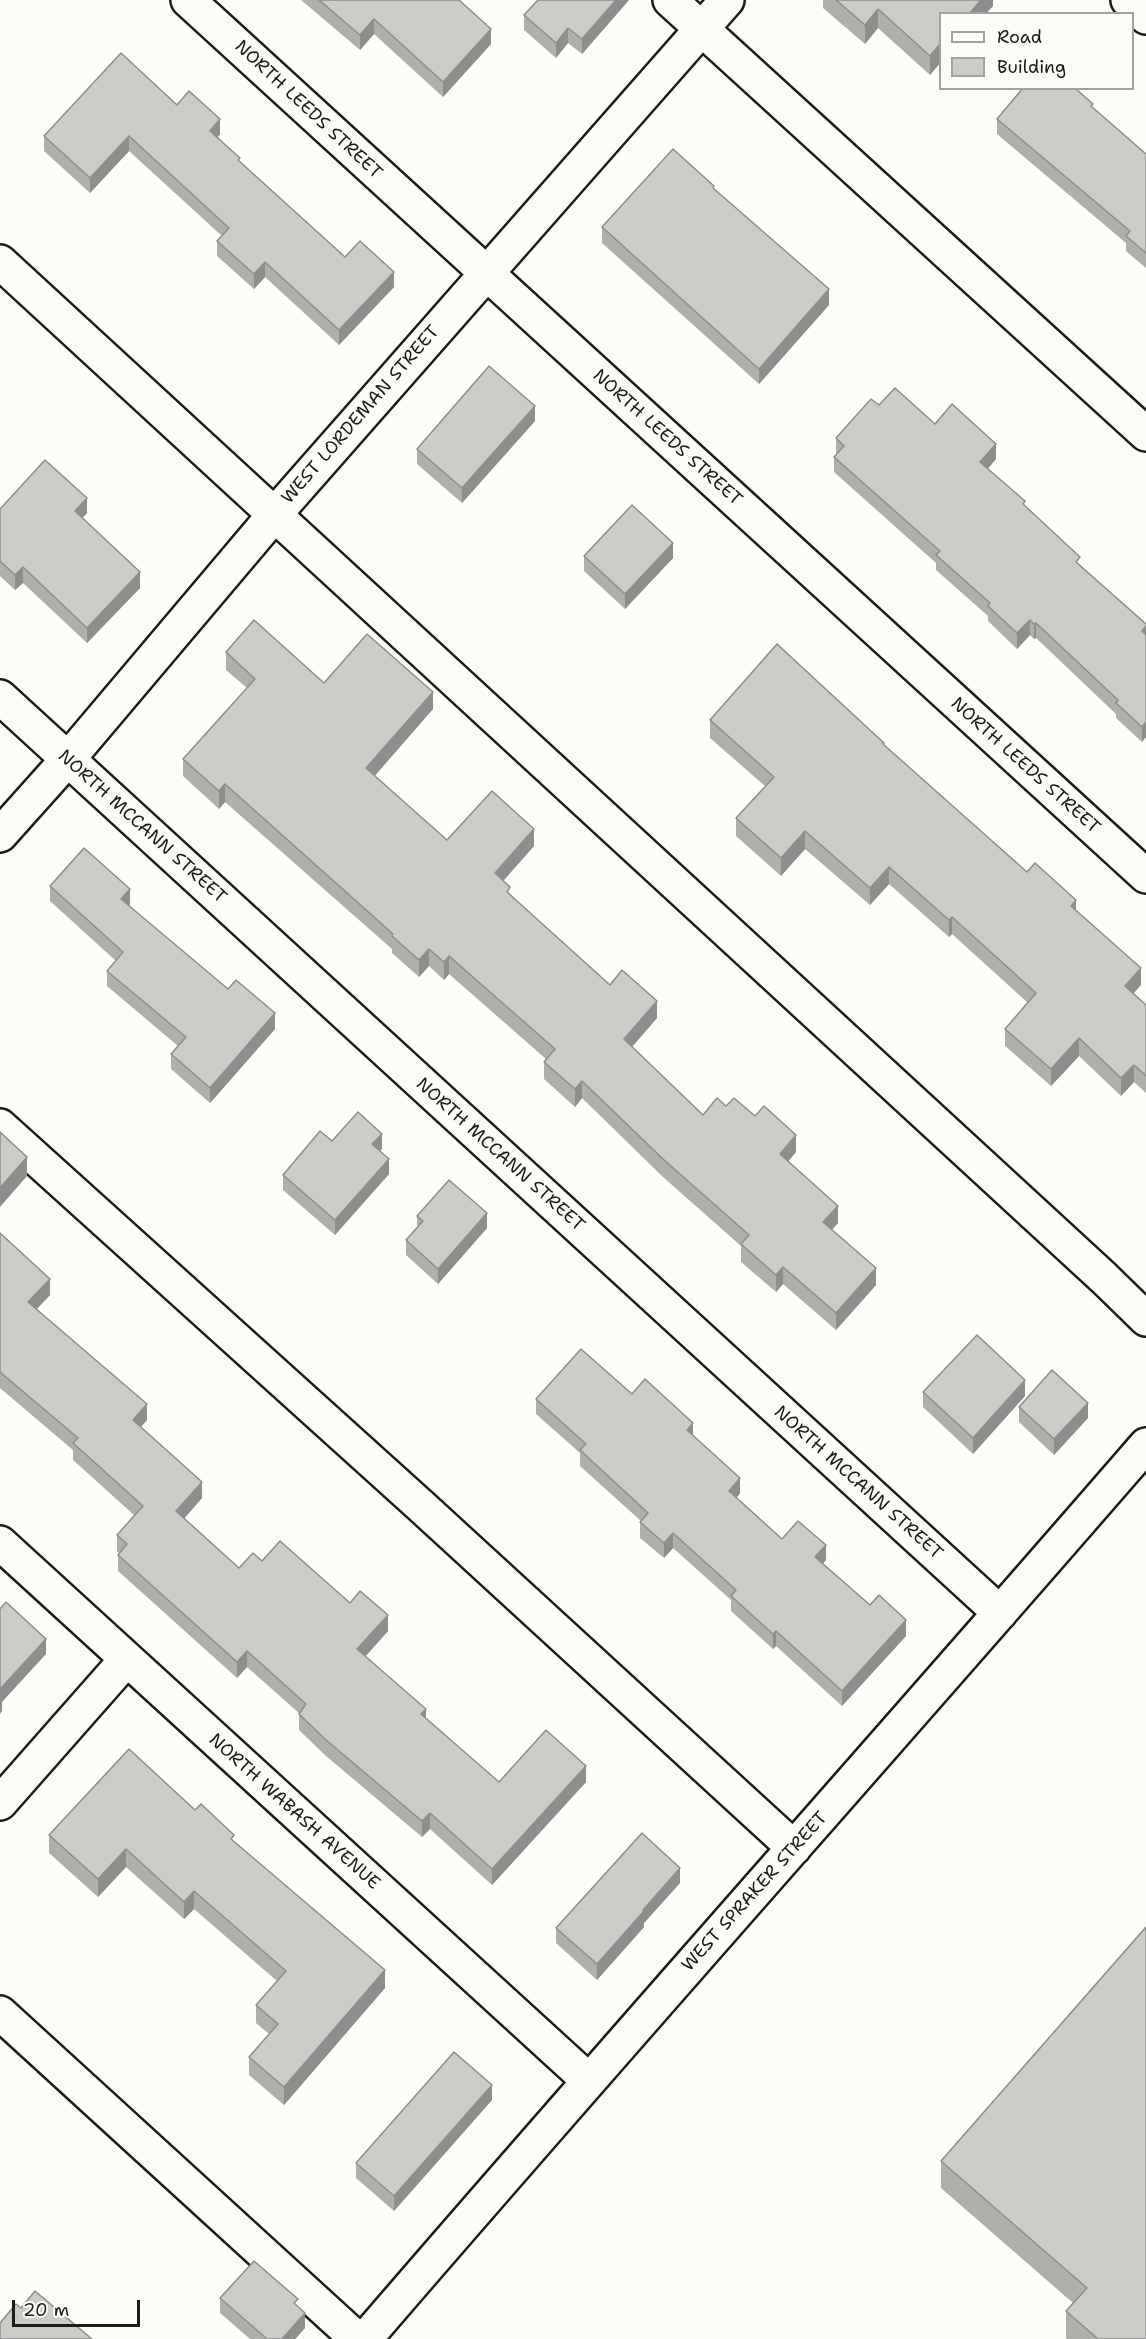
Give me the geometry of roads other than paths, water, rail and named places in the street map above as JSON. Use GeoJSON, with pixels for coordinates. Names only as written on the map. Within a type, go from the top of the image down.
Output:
{"type":"FeatureCollection","features":[{"type":"Feature","properties":{"kind":"street","name":"NORTH LEEDS STREET"},"geometry":{"type":"LineString","coordinates":[[188,0],[1146,876]]}},
{"type":"Feature","properties":{"kind":"street"},"geometry":{"type":"LineString","coordinates":[[670,0],[1146,434]]}},
{"type":"Feature","properties":{"kind":"street","name":"WEST LORDEMAN STREET"},"geometry":{"type":"LineString","coordinates":[[0,835],[68,759],[275,514],[727,0]]}},
{"type":"Feature","properties":{"kind":"street"},"geometry":{"type":"LineString","coordinates":[[1128,0],[1146,16]]}},
{"type":"Feature","properties":{"kind":"street"},"geometry":{"type":"LineString","coordinates":[[0,262],[1095,1269],[1146,1319]]}},
{"type":"Feature","properties":{"kind":"street","name":"NORTH MCCANN STREET"},"geometry":{"type":"LineString","coordinates":[[0,697],[1000,1613]]}},
{"type":"Feature","properties":{"kind":"street"},"geometry":{"type":"LineString","coordinates":[[0,1126],[421,1506],[794,1848]]}},
{"type":"Feature","properties":{"kind":"street","name":"WEST SPRAKER STREET"},"geometry":{"type":"LineString","coordinates":[[365,2339],[588,2080],[1146,1445]]}},
{"type":"Feature","properties":{"kind":"street","name":"NORTH WABASH AVENUE"},"geometry":{"type":"LineString","coordinates":[[0,1544],[588,2080]]}},
{"type":"Feature","properties":{"kind":"street"},"geometry":{"type":"LineString","coordinates":[[0,1803],[126,1660]]}},
{"type":"Feature","properties":{"kind":"street"},"geometry":{"type":"LineString","coordinates":[[0,2013],[357,2339]]}}]}
